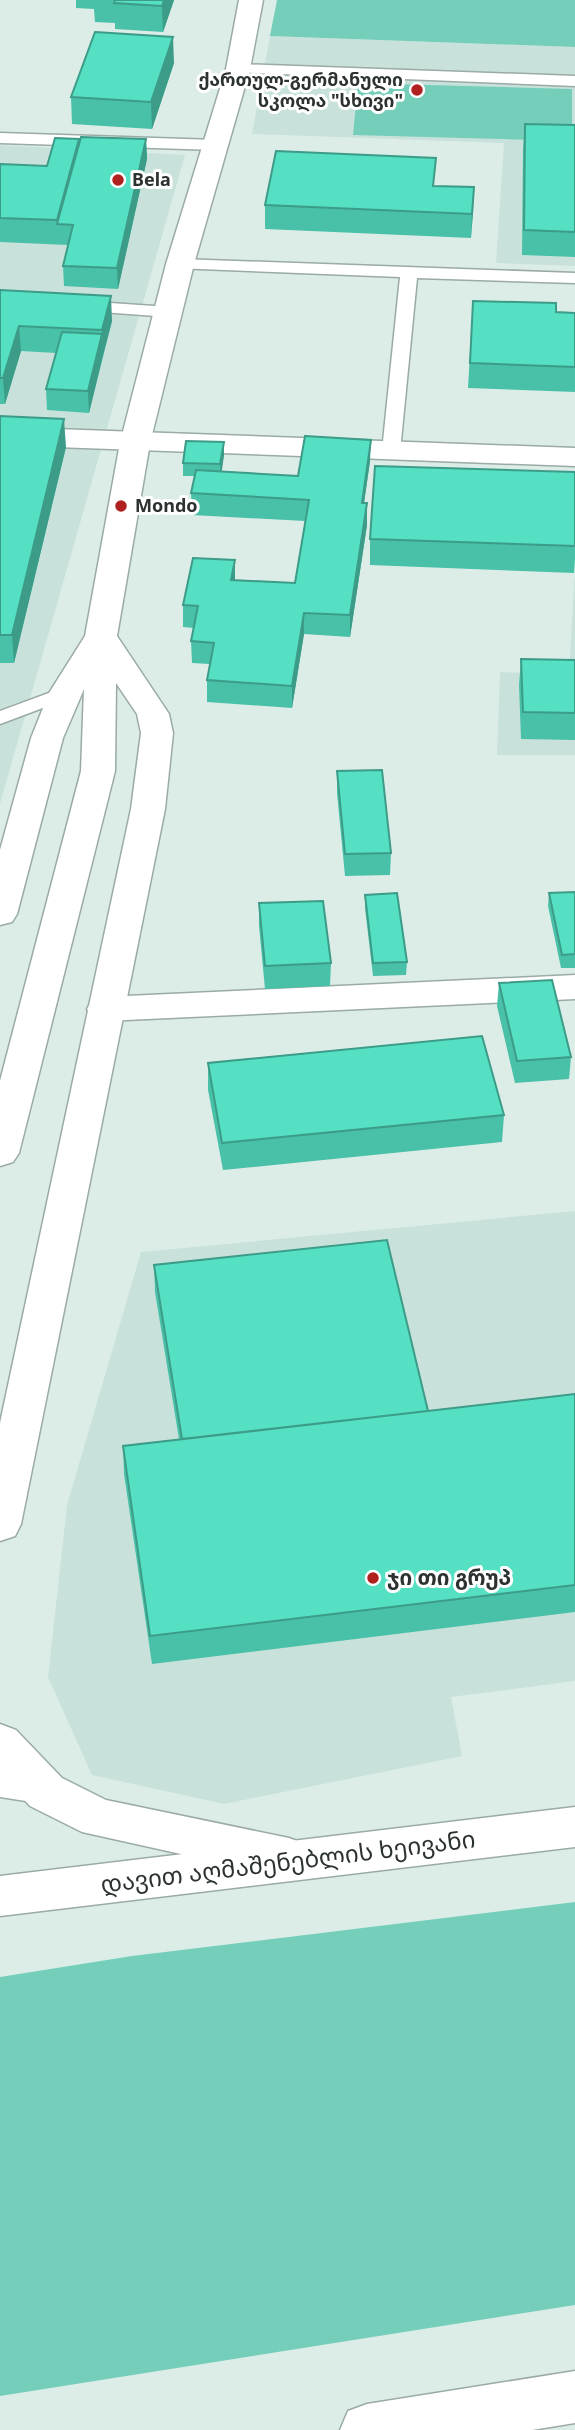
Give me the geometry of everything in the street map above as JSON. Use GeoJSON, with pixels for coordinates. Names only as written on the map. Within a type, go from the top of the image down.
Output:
{"type":"FeatureCollection","features":[{"type":"Feature","properties":{"kind":"main road"},"geometry":{"type":"LineString","coordinates":[[0,1153],[97,771],[101,636],[135,443],[180,264],[238,69],[251,0]]}},
{"type":"Feature","properties":{"kind":"main road"},"geometry":{"type":"LineString","coordinates":[[0,436],[575,457]]}},
{"type":"Feature","properties":{"kind":"main road"},"geometry":{"type":"LineString","coordinates":[[0,915],[47,738],[65,693],[101,636]]}},
{"type":"Feature","properties":{"kind":"main road"},"geometry":{"type":"LineString","coordinates":[[0,1524],[148,808],[157,733],[153,714],[101,636]]}},
{"type":"Feature","properties":{"kind":"main road"},"geometry":{"type":"LineString","coordinates":[[105,1009],[575,986]]}},
{"type":"Feature","properties":{"kind":"main road"},"geometry":{"type":"LineString","coordinates":[[0,1743],[46,1792],[98,1818],[300,1860]]}},
{"type":"Feature","properties":{"kind":"main road","name":"დავით აღმაშენებლის ხეივანი"},"geometry":{"type":"LineString","coordinates":[[0,1896],[575,1827]]}},
{"type":"Feature","properties":{"kind":"main road"},"geometry":{"type":"LineString","coordinates":[[367,2430],[575,2397]]}},
{"type":"Feature","properties":{"kind":"lane"},"geometry":{"type":"LineString","coordinates":[[238,69],[575,81]]}},
{"type":"Feature","properties":{"kind":"lane"},"geometry":{"type":"LineString","coordinates":[[0,138],[216,145]]}},
{"type":"Feature","properties":{"kind":"lane"},"geometry":{"type":"LineString","coordinates":[[180,264],[575,278]]}},
{"type":"Feature","properties":{"kind":"lane"},"geometry":{"type":"LineString","coordinates":[[391,451],[409,272]]}},
{"type":"Feature","properties":{"kind":"lane"},"geometry":{"type":"LineString","coordinates":[[65,306],[169,312]]}},
{"type":"Feature","properties":{"kind":"lane"},"geometry":{"type":"LineString","coordinates":[[0,718],[65,693]]}},
{"type":"Feature","properties":{"kind":"lane"},"geometry":{"type":"LineString","coordinates":[[0,1785],[46,1792]]}},
{"type":"Feature","properties":{"kind":"shaded area","name":"ქართულ-გერმანული სკოლა \"სხივი\""},"geometry":{"type":"Polygon","coordinates":[[[270,36],[575,47],[575,266],[496,263],[504,143],[252,134],[270,36]]]}},
{"type":"Feature","properties":{"kind":"shaded area"},"geometry":{"type":"Polygon","coordinates":[[[0,145],[185,155],[0,804],[0,145]]]}},
{"type":"Feature","properties":{"kind":"shaded area"},"geometry":{"type":"Polygon","coordinates":[[[575,570],[575,755],[497,755],[500,672],[569,675],[575,570]]]}},
{"type":"Feature","properties":{"kind":"shaded area"},"geometry":{"type":"Polygon","coordinates":[[[575,1211],[575,1681],[451,1697],[462,1756],[224,1804],[92,1775],[48,1677],[67,1505],[141,1252],[575,1211]]]}},
{"type":"Feature","properties":{"kind":"green space"},"geometry":{"type":"Polygon","coordinates":[[[277,0],[575,0],[575,47],[270,36],[277,0]]]}},
{"type":"Feature","properties":{"kind":"green space"},"geometry":{"type":"Polygon","coordinates":[[[358,83],[572,89],[572,141],[353,135],[358,83]]]}},
{"type":"Feature","properties":{"kind":"green space"},"geometry":{"type":"Polygon","coordinates":[[[575,1902],[575,2305],[0,2396],[0,1977],[132,1956],[575,1902]]]}},
{"type":"Feature","properties":{"kind":"building"},"geometry":{"type":"Polygon","coordinates":[[[115,0],[164,0],[162,6],[114,3],[115,0]]]}},
{"type":"Feature","properties":{"kind":"building"},"geometry":{"type":"Polygon","coordinates":[[[95,32],[173,37],[151,102],[71,97],[95,32]]]}},
{"type":"Feature","properties":{"kind":"building"},"geometry":{"type":"Polygon","coordinates":[[[525,124],[575,125],[575,232],[524,230],[525,124]]]}},
{"type":"Feature","properties":{"kind":"building"},"geometry":{"type":"Polygon","coordinates":[[[81,137],[146,139],[117,268],[63,266],[73,225],[57,224],[81,137]]]}},
{"type":"Feature","properties":{"kind":"building"},"geometry":{"type":"Polygon","coordinates":[[[55,138],[79,139],[57,220],[0,218],[0,164],[47,166],[55,138]]]}},
{"type":"Feature","properties":{"kind":"building"},"geometry":{"type":"Polygon","coordinates":[[[276,151],[436,158],[433,186],[474,187],[472,214],[265,205],[276,151]]]}},
{"type":"Feature","properties":{"kind":"building"},"geometry":{"type":"Polygon","coordinates":[[[0,290],[111,296],[102,330],[19,326],[3,378],[0,378],[0,290]]]}},
{"type":"Feature","properties":{"kind":"building"},"geometry":{"type":"Polygon","coordinates":[[[473,301],[556,303],[556,312],[575,313],[575,367],[470,363],[473,301]]]}},
{"type":"Feature","properties":{"kind":"building"},"geometry":{"type":"Polygon","coordinates":[[[62,332],[102,334],[88,391],[46,389],[62,332]]]}},
{"type":"Feature","properties":{"kind":"building"},"geometry":{"type":"Polygon","coordinates":[[[0,416],[64,419],[12,635],[0,635],[0,416]]]}},
{"type":"Feature","properties":{"kind":"building"},"geometry":{"type":"Polygon","coordinates":[[[305,436],[371,440],[362,503],[367,503],[350,615],[304,613],[292,686],[207,680],[214,643],[191,641],[198,606],[183,605],[193,558],[235,560],[231,580],[295,583],[309,500],[191,493],[196,470],[298,476],[305,436]]]}},
{"type":"Feature","properties":{"kind":"building"},"geometry":{"type":"Polygon","coordinates":[[[186,441],[224,442],[220,464],[183,463],[186,441]]]}},
{"type":"Feature","properties":{"kind":"building"},"geometry":{"type":"Polygon","coordinates":[[[375,466],[575,472],[575,546],[370,539],[375,466]]]}},
{"type":"Feature","properties":{"kind":"building"},"geometry":{"type":"Polygon","coordinates":[[[521,659],[575,660],[575,713],[523,712],[521,659]]]}},
{"type":"Feature","properties":{"kind":"building"},"geometry":{"type":"Polygon","coordinates":[[[382,770],[391,853],[345,854],[337,771],[382,770]]]}},
{"type":"Feature","properties":{"kind":"building"},"geometry":{"type":"Polygon","coordinates":[[[575,892],[575,954],[562,955],[549,893],[575,892]]]}},
{"type":"Feature","properties":{"kind":"building"},"geometry":{"type":"Polygon","coordinates":[[[397,893],[407,962],[373,963],[365,895],[397,893]]]}},
{"type":"Feature","properties":{"kind":"building"},"geometry":{"type":"Polygon","coordinates":[[[323,901],[331,963],[265,966],[259,903],[323,901]]]}},
{"type":"Feature","properties":{"kind":"building"},"geometry":{"type":"Polygon","coordinates":[[[552,980],[571,1057],[517,1061],[499,983],[552,980]]]}},
{"type":"Feature","properties":{"kind":"building"},"geometry":{"type":"Polygon","coordinates":[[[482,1036],[504,1115],[222,1143],[208,1063],[482,1036]]]}},
{"type":"Feature","properties":{"kind":"building"},"geometry":{"type":"Polygon","coordinates":[[[387,1240],[428,1411],[182,1439],[154,1265],[387,1240]]]}},
{"type":"Feature","properties":{"kind":"building"},"geometry":{"type":"Polygon","coordinates":[[[575,1394],[575,1585],[150,1636],[123,1446],[575,1394]]]}},
{"type":"Feature","properties":{"kind":"place","name":"ქართულ-გერმანული სკოლა \"სხივი\""},"geometry":{"type":"Point","coordinates":[417,90]}},
{"type":"Feature","properties":{"kind":"place","name":"Bela"},"geometry":{"type":"Point","coordinates":[118,180]}},
{"type":"Feature","properties":{"kind":"place","name":"Mondo"},"geometry":{"type":"Point","coordinates":[121,506]}},
{"type":"Feature","properties":{"kind":"place","name":"ჯი თი გრუპ"},"geometry":{"type":"Point","coordinates":[373,1578]}}]}
